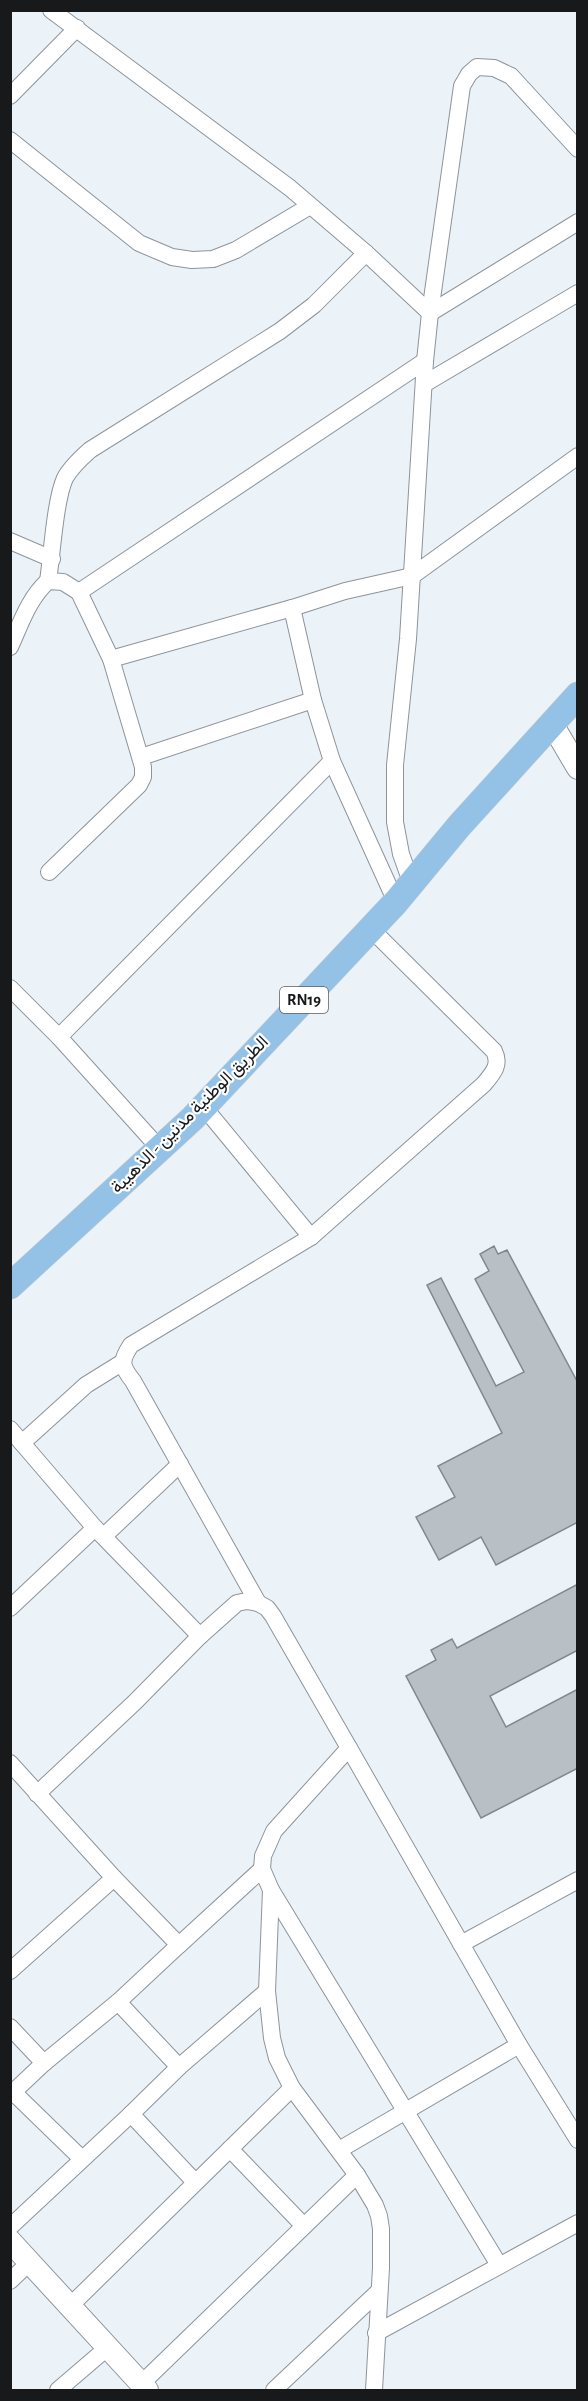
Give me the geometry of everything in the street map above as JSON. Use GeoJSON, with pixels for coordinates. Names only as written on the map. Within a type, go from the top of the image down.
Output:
{"type":"FeatureCollection","features":[{"type":"Feature","properties":{"kind":"main road","name":"الطريق الوطنية مدنين - الذهيبة"},"geometry":{"type":"LineString","coordinates":[[10,1286],[160,1149],[203,1106],[396,902],[411,882],[552,724],[575,703]]}},
{"type":"Feature","properties":{"kind":"street"},"geometry":{"type":"LineString","coordinates":[[51,10],[310,206],[366,253],[430,312]]}},
{"type":"Feature","properties":{"kind":"street"},"geometry":{"type":"LineString","coordinates":[[10,96],[77,28]]}},
{"type":"Feature","properties":{"kind":"street"},"geometry":{"type":"LineString","coordinates":[[411,882],[401,854],[395,822],[395,765],[412,576],[430,312],[462,86],[469,74],[477,67],[494,68],[511,76],[578,149]]}},
{"type":"Feature","properties":{"kind":"street"},"geometry":{"type":"LineString","coordinates":[[10,140],[140,243],[172,256],[192,260],[213,259],[236,250],[310,206]]}},
{"type":"Feature","properties":{"kind":"street"},"geometry":{"type":"LineString","coordinates":[[430,312],[578,222]]}},
{"type":"Feature","properties":{"kind":"street"},"geometry":{"type":"LineString","coordinates":[[10,646],[29,606],[38,591],[48,581],[60,498],[65,478],[75,465],[90,450],[280,331],[314,305],[366,253]]}},
{"type":"Feature","properties":{"kind":"street"},"geometry":{"type":"LineString","coordinates":[[424,384],[578,293]]}},
{"type":"Feature","properties":{"kind":"street"},"geometry":{"type":"LineString","coordinates":[[80,592],[425,361]]}},
{"type":"Feature","properties":{"kind":"street"},"geometry":{"type":"LineString","coordinates":[[111,659],[345,591],[412,576],[578,456]]}},
{"type":"Feature","properties":{"kind":"street"},"geometry":{"type":"LineString","coordinates":[[10,541],[52,559]]}},
{"type":"Feature","properties":{"kind":"street"},"geometry":{"type":"LineString","coordinates":[[48,581],[63,582],[80,592],[111,659],[141,757],[143,777],[139,785],[49,872]]}},
{"type":"Feature","properties":{"kind":"street"},"geometry":{"type":"LineString","coordinates":[[292,608],[314,700],[332,761],[396,902]]}},
{"type":"Feature","properties":{"kind":"street"},"geometry":{"type":"LineString","coordinates":[[141,757],[314,700]]}},
{"type":"Feature","properties":{"kind":"street"},"geometry":{"type":"LineString","coordinates":[[552,724],[578,768]]}},
{"type":"Feature","properties":{"kind":"street"},"geometry":{"type":"LineString","coordinates":[[59,1037],[332,761]]}},
{"type":"Feature","properties":{"kind":"street"},"geometry":{"type":"LineString","coordinates":[[22,1443],[86,1385],[123,1362],[131,1345],[311,1237],[484,1084],[497,1065],[498,1059],[494,1052],[371,929]]}},
{"type":"Feature","properties":{"kind":"street"},"geometry":{"type":"LineString","coordinates":[[10,988],[59,1037],[160,1149]]}},
{"type":"Feature","properties":{"kind":"street"},"geometry":{"type":"LineString","coordinates":[[203,1106],[311,1237]]}},
{"type":"Feature","properties":{"kind":"street"},"geometry":{"type":"LineString","coordinates":[[123,1362],[124,1369],[133,1381],[258,1603]]}},
{"type":"Feature","properties":{"kind":"street"},"geometry":{"type":"LineString","coordinates":[[10,1429],[100,1532],[200,1636]]}},
{"type":"Feature","properties":{"kind":"street"},"geometry":{"type":"LineString","coordinates":[[10,1608],[180,1464]]}},
{"type":"Feature","properties":{"kind":"street"},"geometry":{"type":"LineString","coordinates":[[37,1794],[237,1603],[247,1601],[267,1608],[413,1856],[519,2045],[578,2140]]}},
{"type":"Feature","properties":{"kind":"street"},"geometry":{"type":"LineString","coordinates":[[349,1748],[274,1831],[263,1856],[262,1869],[271,1890],[499,2265]]}},
{"type":"Feature","properties":{"kind":"street"},"geometry":{"type":"LineString","coordinates":[[10,1762],[114,1878],[179,1945]]}},
{"type":"Feature","properties":{"kind":"street"},"geometry":{"type":"LineString","coordinates":[[10,1789],[23,1778]]}},
{"type":"Feature","properties":{"kind":"street"},"geometry":{"type":"LineString","coordinates":[[82,2159],[12,2093],[44,2063],[118,2002],[262,1869]]}},
{"type":"Feature","properties":{"kind":"street"},"geometry":{"type":"LineString","coordinates":[[10,1971],[114,1878]]}},
{"type":"Feature","properties":{"kind":"street"},"geometry":{"type":"LineString","coordinates":[[461,1944],[578,1880]]}},
{"type":"Feature","properties":{"kind":"street"},"geometry":{"type":"LineString","coordinates":[[271,1890],[267,1991],[272,2038],[277,2058],[292,2088],[357,2175],[375,2205],[381,2229],[374,2391]]}},
{"type":"Feature","properties":{"kind":"street"},"geometry":{"type":"LineString","coordinates":[[10,2227],[179,2067],[267,1991]]}},
{"type":"Feature","properties":{"kind":"street"},"geometry":{"type":"LineString","coordinates":[[118,2002],[179,2067]]}},
{"type":"Feature","properties":{"kind":"street"},"geometry":{"type":"LineString","coordinates":[[10,2027],[44,2063]]}},
{"type":"Feature","properties":{"kind":"street"},"geometry":{"type":"LineString","coordinates":[[339,2150],[519,2045]]}},
{"type":"Feature","properties":{"kind":"street"},"geometry":{"type":"LineString","coordinates":[[70,2306],[292,2088]]}},
{"type":"Feature","properties":{"kind":"street"},"geometry":{"type":"LineString","coordinates":[[131,2114],[195,2182]]}},
{"type":"Feature","properties":{"kind":"street"},"geometry":{"type":"LineString","coordinates":[[230,2149],[303,2225]]}},
{"type":"Feature","properties":{"kind":"street"},"geometry":{"type":"LineString","coordinates":[[10,2241],[144,2387],[303,2225],[357,2175]]}},
{"type":"Feature","properties":{"kind":"street"},"geometry":{"type":"LineString","coordinates":[[376,2333],[578,2223]]}},
{"type":"Feature","properties":{"kind":"street"},"geometry":{"type":"LineString","coordinates":[[10,2281],[30,2262]]}},
{"type":"Feature","properties":{"kind":"street"},"geometry":{"type":"LineString","coordinates":[[274,2391],[378,2292]]}},
{"type":"Feature","properties":{"kind":"street"},"geometry":{"type":"LineString","coordinates":[[58,2391],[107,2348]]}},
{"type":"Feature","properties":{"kind":"building"},"geometry":{"type":"Polygon","coordinates":[[[494,1246],[498,1254],[507,1250],[578,1383],[578,1522],[496,1565],[481,1537],[439,1560],[416,1517],[455,1497],[438,1466],[502,1433],[427,1285],[441,1278],[496,1386],[524,1372],[475,1279],[489,1271],[480,1254],[494,1246]]]}},
{"type":"Feature","properties":{"kind":"building"},"geometry":{"type":"Polygon","coordinates":[[[578,1584],[578,1650],[490,1696],[506,1727],[578,1689],[578,1768],[481,1818],[406,1676],[436,1660],[431,1650],[452,1639],[457,1648],[578,1584]]]}}]}
